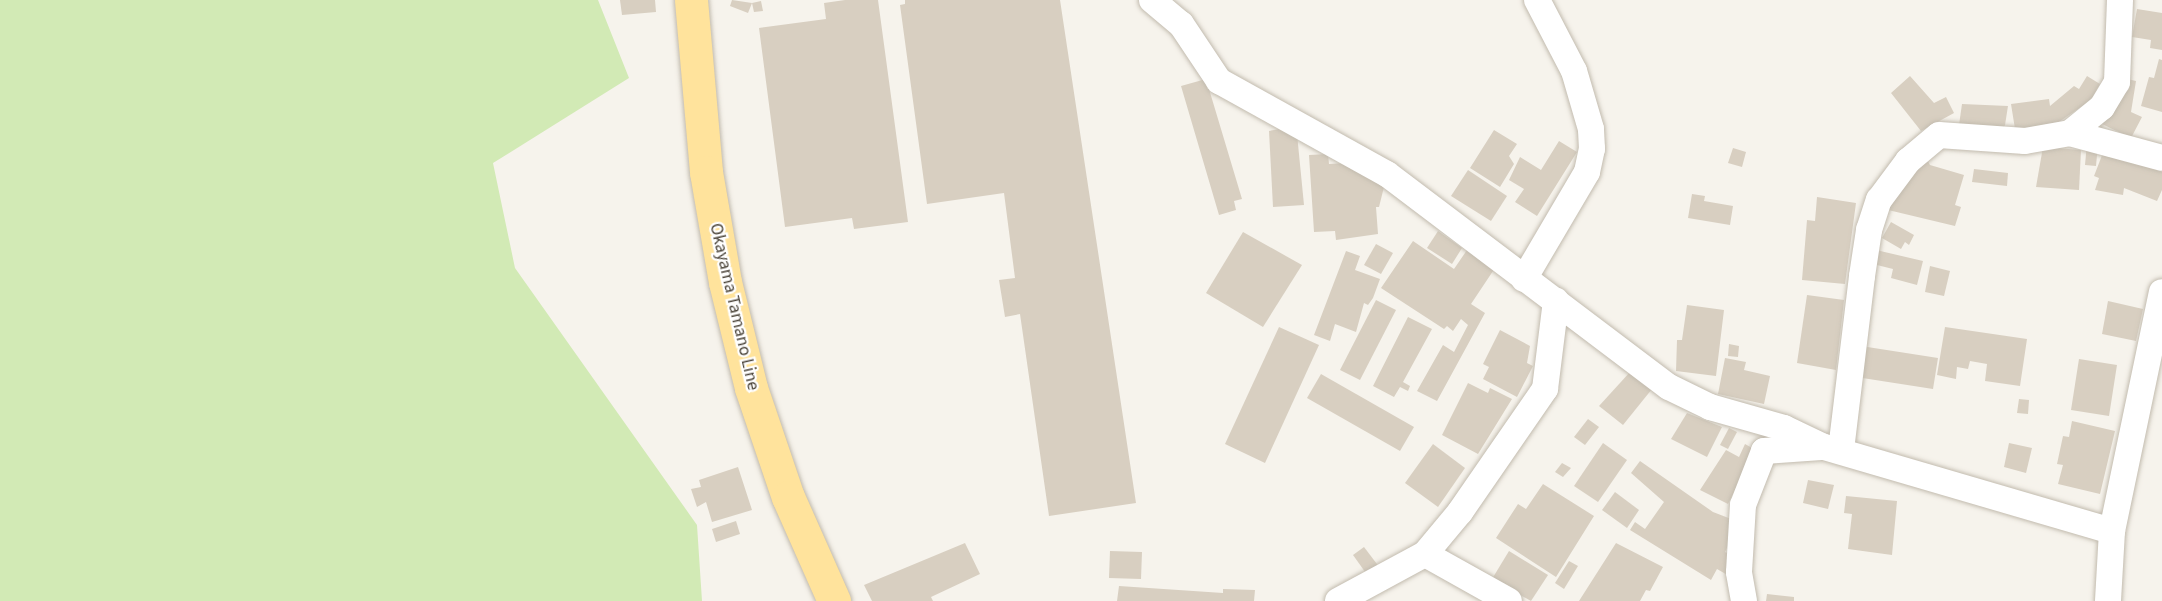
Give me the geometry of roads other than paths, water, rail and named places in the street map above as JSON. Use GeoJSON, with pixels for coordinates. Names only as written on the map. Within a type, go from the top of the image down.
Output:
{"type":"FeatureCollection","features":[{"type":"Feature","properties":{"kind":"main road","name":"Okayama Tamano Line"},"geometry":{"type":"LineString","coordinates":[[691,0],[706,172],[725,282],[758,410],[788,497],[834,601]]}},
{"type":"Feature","properties":{"kind":"street"},"geometry":{"type":"LineString","coordinates":[[1152,0],[1181,24],[1219,81],[1387,174],[1670,387],[1710,407],[1784,428],[1833,448],[2112,531]]}},
{"type":"Feature","properties":{"kind":"street"},"geometry":{"type":"LineString","coordinates":[[1524,279],[1587,172],[1593,149],[1591,129],[1574,71],[1537,0]]}},
{"type":"Feature","properties":{"kind":"street"},"geometry":{"type":"LineString","coordinates":[[2070,133],[2102,107],[2117,82],[2120,0]]}},
{"type":"Feature","properties":{"kind":"street"},"geometry":{"type":"LineString","coordinates":[[1833,448],[1869,230],[1879,200],[1908,161],[1939,135],[2025,141],[2070,133],[2162,158]]}},
{"type":"Feature","properties":{"kind":"street"},"geometry":{"type":"LineString","coordinates":[[2108,601],[2112,531],[2162,292]]}},
{"type":"Feature","properties":{"kind":"street"},"geometry":{"type":"LineString","coordinates":[[1338,601],[1425,554],[1460,512],[1545,389],[1556,301]]}},
{"type":"Feature","properties":{"kind":"street"},"geometry":{"type":"LineString","coordinates":[[1744,601],[1739,572],[1743,505],[1764,451],[1833,448]]}},
{"type":"Feature","properties":{"kind":"street"},"geometry":{"type":"LineString","coordinates":[[1425,554],[1509,601]]}}]}
